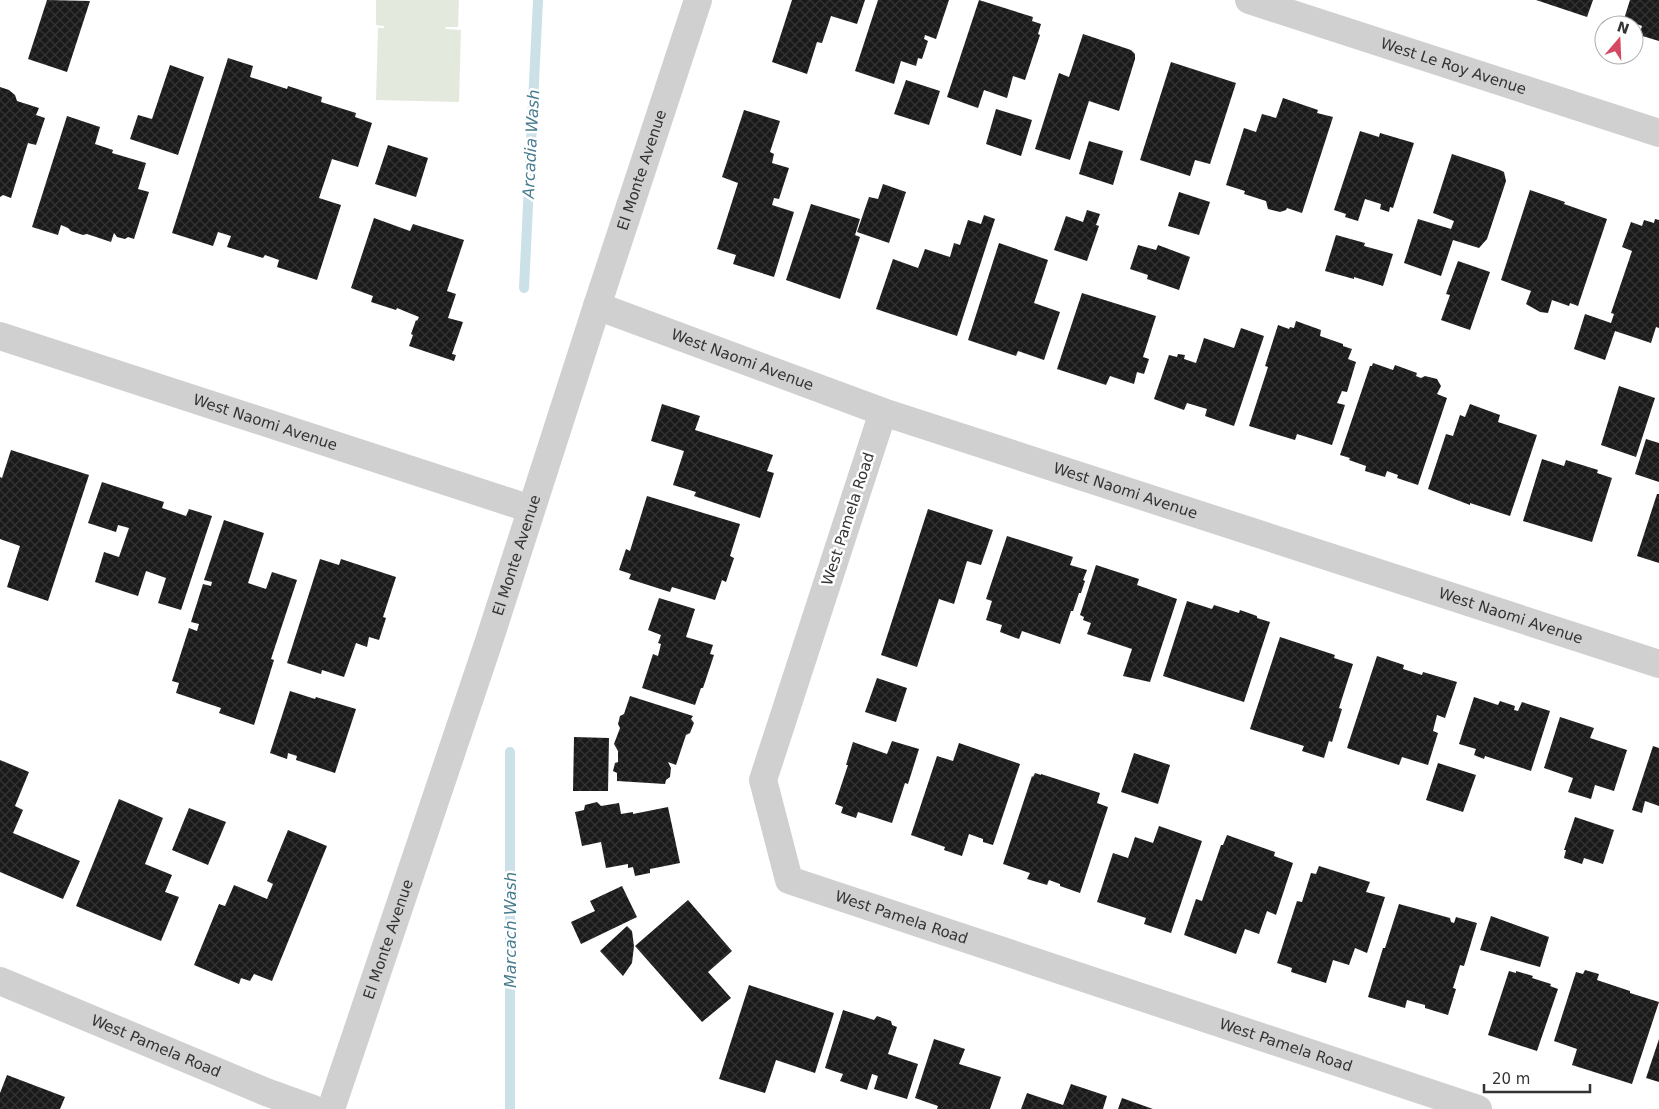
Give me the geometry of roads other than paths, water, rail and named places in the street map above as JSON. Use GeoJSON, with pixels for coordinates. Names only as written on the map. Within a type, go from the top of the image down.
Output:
{"type":"FeatureCollection","features":[{"type":"Feature","properties":{"kind":"street","name":"El Monte Avenue"},"geometry":{"type":"LineString","coordinates":[[331,1109],[489,641],[596,306],[698,0]]}},
{"type":"Feature","properties":{"kind":"street","name":"West Le Roy Avenue"},"geometry":{"type":"LineString","coordinates":[[1249,0],[1659,133]]}},
{"type":"Feature","properties":{"kind":"street","name":"West Naomi Avenue"},"geometry":{"type":"LineString","coordinates":[[596,306],[883,412],[1659,664]]}},
{"type":"Feature","properties":{"kind":"street","name":"West Naomi Avenue"},"geometry":{"type":"LineString","coordinates":[[0,336],[531,510]]}},
{"type":"Feature","properties":{"kind":"street","name":"West Pamela Road"},"geometry":{"type":"LineString","coordinates":[[883,412],[764,780],[789,880],[1478,1109]]}},
{"type":"Feature","properties":{"kind":"street","name":"West Pamela Road"},"geometry":{"type":"LineString","coordinates":[[0,981],[266,1092],[313,1109]]}},
{"type":"Feature","properties":{"kind":"waterway","name":"Arcadia Wash"},"geometry":{"type":"LineString","coordinates":[[524,288],[538,0]]}},
{"type":"Feature","properties":{"kind":"waterway","name":"Marcach Wash"},"geometry":{"type":"LineString","coordinates":[[510,752],[510,1109]]}}]}
